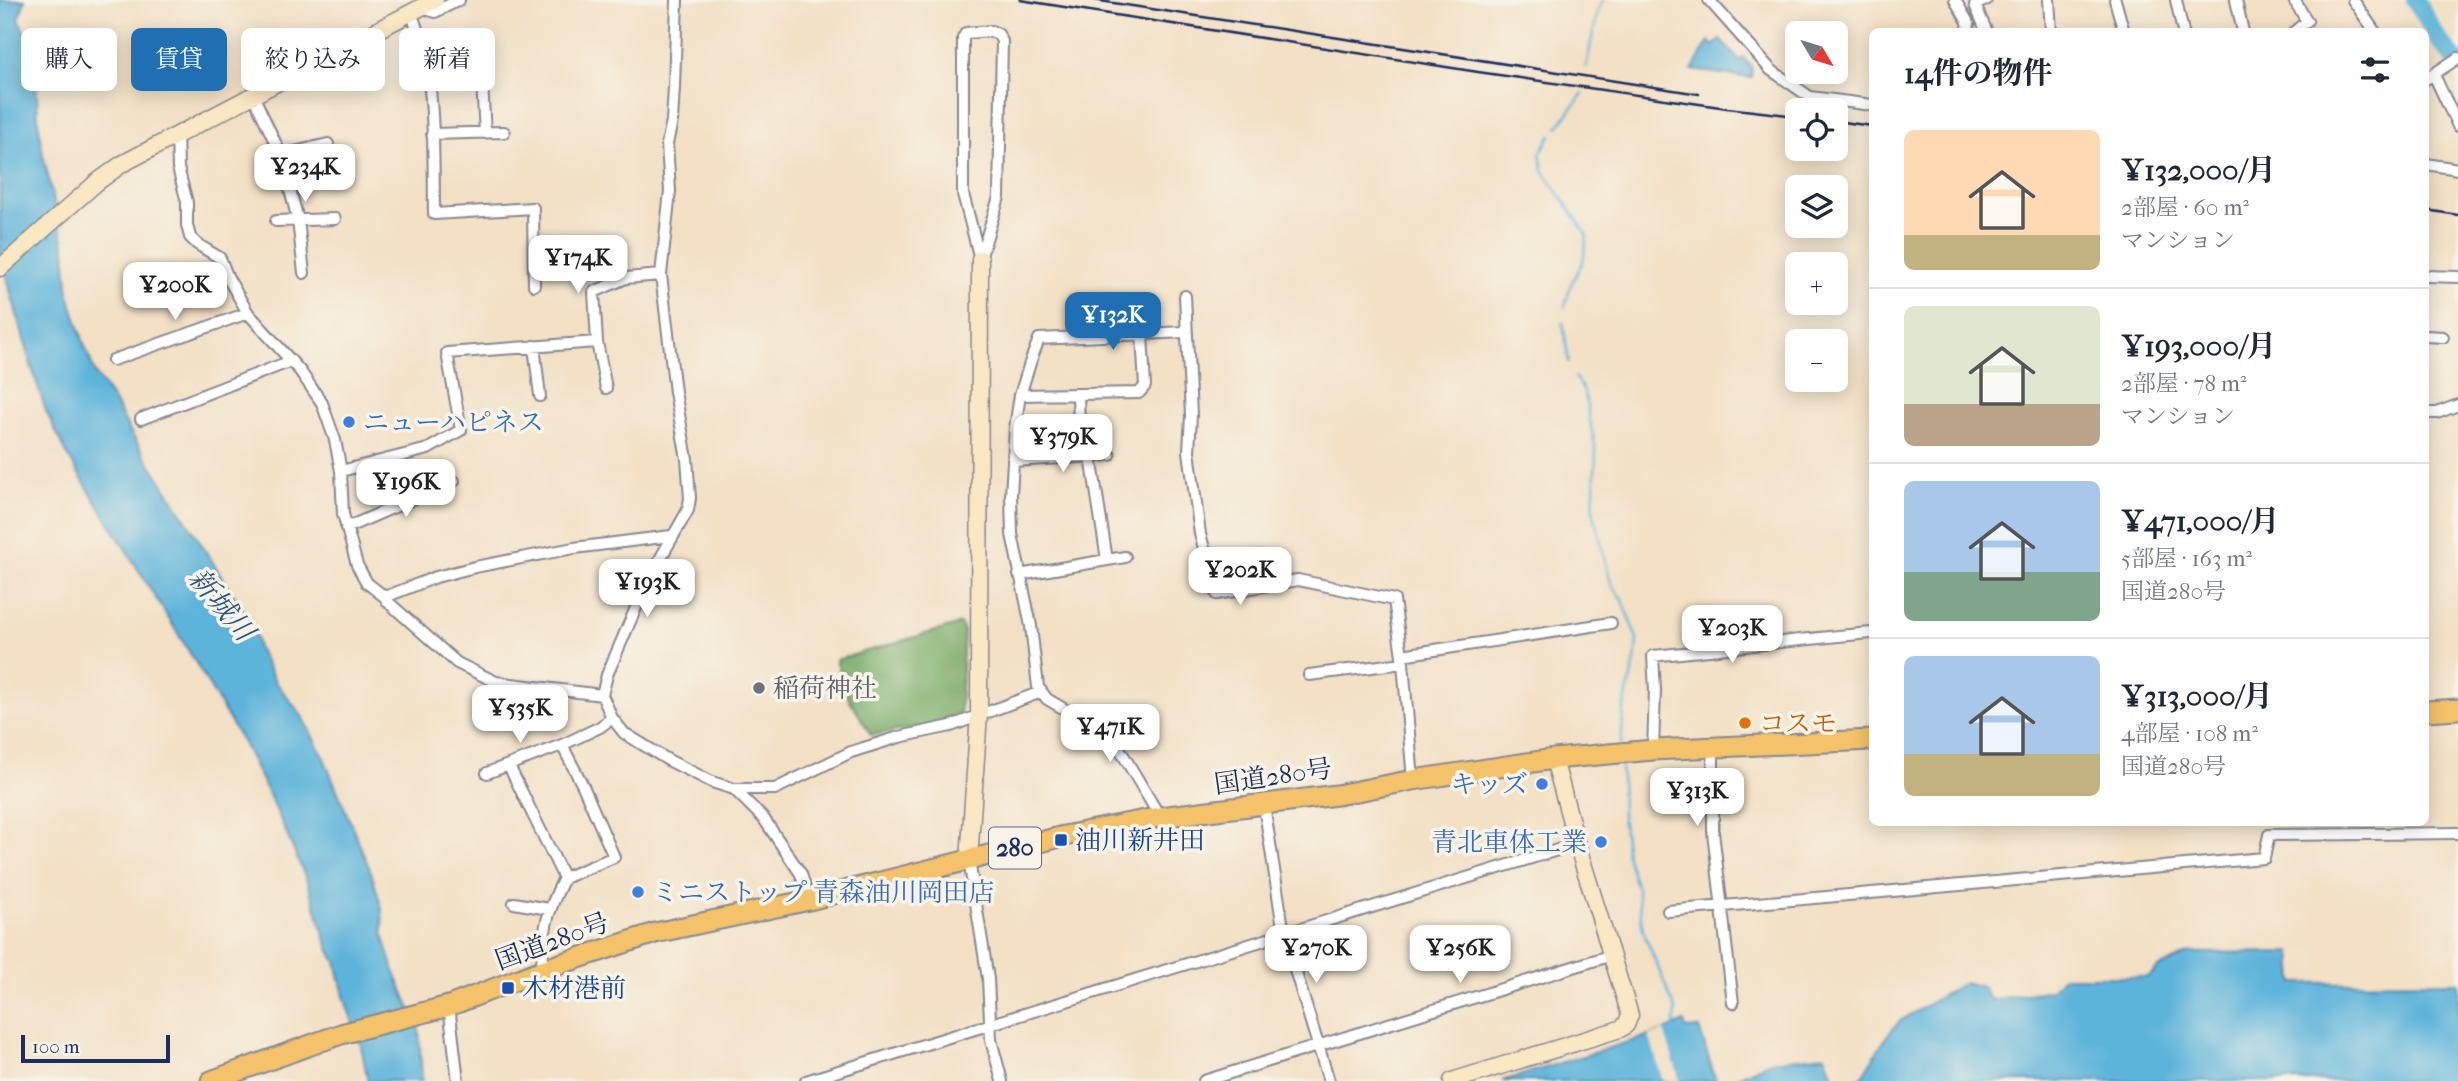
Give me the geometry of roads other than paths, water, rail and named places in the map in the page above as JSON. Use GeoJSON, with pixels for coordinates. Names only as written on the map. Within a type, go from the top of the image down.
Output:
{"type":"FeatureCollection","features":[{"type":"Feature","properties":{"kind":"highway"},"geometry":{"type":"LineString","coordinates":[[2429,711],[2458,709]]}},
{"type":"Feature","properties":{"kind":"highway","name":"国道280号"},"geometry":{"type":"LineString","coordinates":[[211,1081],[341,1034],[449,1006],[542,970],[655,933],[809,900],[1064,836],[1160,817],[1337,795],[1413,780],[1554,759],[1653,750],[1869,740]]}},
{"type":"Feature","properties":{"kind":"street"},"geometry":{"type":"LineString","coordinates":[[0,268],[122,164],[422,7],[435,12],[459,0]]}},
{"type":"Feature","properties":{"kind":"street"},"geometry":{"type":"LineString","coordinates":[[677,0],[672,121],[667,144],[670,191],[661,275],[690,498],[688,510],[671,536],[628,623],[607,676],[602,695],[612,718],[624,733],[639,743],[706,779],[734,789],[775,789],[851,752],[899,737],[951,726],[1041,692]]}},
{"type":"Feature","properties":{"kind":"street"},"geometry":{"type":"LineString","coordinates":[[1709,0],[1771,69],[1810,97],[1869,105]]}},
{"type":"Feature","properties":{"kind":"street"},"geometry":{"type":"LineString","coordinates":[[1955,0],[1969,24],[1968,28]]}},
{"type":"Feature","properties":{"kind":"street"},"geometry":{"type":"LineString","coordinates":[[1985,28],[1975,5],[1986,0]]}},
{"type":"Feature","properties":{"kind":"street"},"geometry":{"type":"LineString","coordinates":[[2049,0],[2051,28]]}},
{"type":"Feature","properties":{"kind":"street"},"geometry":{"type":"LineString","coordinates":[[2115,0],[2123,28]]}},
{"type":"Feature","properties":{"kind":"street"},"geometry":{"type":"LineString","coordinates":[[2176,0],[2182,28]]}},
{"type":"Feature","properties":{"kind":"street"},"geometry":{"type":"LineString","coordinates":[[2236,0],[2242,28]]}},
{"type":"Feature","properties":{"kind":"street"},"geometry":{"type":"LineString","coordinates":[[2294,0],[2311,28]]}},
{"type":"Feature","properties":{"kind":"street"},"geometry":{"type":"LineString","coordinates":[[2353,0],[2372,28]]}},
{"type":"Feature","properties":{"kind":"street"},"geometry":{"type":"LineString","coordinates":[[422,7],[422,37],[427,65],[432,134],[434,214],[533,208],[534,285]]}},
{"type":"Feature","properties":{"kind":"street"},"geometry":{"type":"LineString","coordinates":[[2299,28],[2307,22]]}},
{"type":"Feature","properties":{"kind":"street"},"geometry":{"type":"LineString","coordinates":[[980,259],[999,197],[1002,41],[998,34],[991,32],[966,33],[963,38],[962,194],[980,259],[979,714],[969,860],[988,979],[991,1040],[1002,1081]]}},
{"type":"Feature","properties":{"kind":"street"},"geometry":{"type":"LineString","coordinates":[[2458,58],[2434,75],[2458,126]]}},
{"type":"Feature","properties":{"kind":"street"},"geometry":{"type":"LineString","coordinates":[[482,91],[485,133]]}},
{"type":"Feature","properties":{"kind":"street"},"geometry":{"type":"LineString","coordinates":[[253,95],[281,155],[298,220],[304,273]]}},
{"type":"Feature","properties":{"kind":"street"},"geometry":{"type":"LineString","coordinates":[[432,134],[504,132]]}},
{"type":"Feature","properties":{"kind":"street"},"geometry":{"type":"LineString","coordinates":[[177,133],[178,168],[187,202],[190,236],[197,244],[220,258],[248,313],[291,361],[322,403],[335,440],[341,471],[346,528],[362,575],[374,590],[457,663],[496,682],[602,695]]}},
{"type":"Feature","properties":{"kind":"street"},"geometry":{"type":"LineString","coordinates":[[281,155],[328,144]]}},
{"type":"Feature","properties":{"kind":"street"},"geometry":{"type":"LineString","coordinates":[[2429,165],[2458,170]]}},
{"type":"Feature","properties":{"kind":"street"},"geometry":{"type":"LineString","coordinates":[[276,221],[335,219]]}},
{"type":"Feature","properties":{"kind":"street"},"geometry":{"type":"LineString","coordinates":[[606,388],[597,342],[594,292],[626,278],[661,275]]}},
{"type":"Feature","properties":{"kind":"street"},"geometry":{"type":"LineString","coordinates":[[2429,276],[2458,277]]}},
{"type":"Feature","properties":{"kind":"street"},"geometry":{"type":"LineString","coordinates":[[1185,296],[1191,415],[1190,463],[1200,534],[1217,594],[1298,580],[1394,600],[1413,780]]}},
{"type":"Feature","properties":{"kind":"street"},"geometry":{"type":"LineString","coordinates":[[113,360],[248,313]]}},
{"type":"Feature","properties":{"kind":"street"},"geometry":{"type":"LineString","coordinates":[[1160,817],[1119,748],[1088,723],[1062,708],[1038,687],[1031,626],[1012,534],[1013,461],[1020,395],[1039,339],[1185,332]]}},
{"type":"Feature","properties":{"kind":"street"},"geometry":{"type":"LineString","coordinates":[[1020,395],[1139,393],[1145,386],[1142,335]]}},
{"type":"Feature","properties":{"kind":"street"},"geometry":{"type":"LineString","coordinates":[[2429,337],[2444,337]]}},
{"type":"Feature","properties":{"kind":"street"},"geometry":{"type":"LineString","coordinates":[[341,471],[428,449],[461,430],[447,353],[597,342]]}},
{"type":"Feature","properties":{"kind":"street"},"geometry":{"type":"LineString","coordinates":[[534,346],[540,396]]}},
{"type":"Feature","properties":{"kind":"street"},"geometry":{"type":"LineString","coordinates":[[141,419],[291,361]]}},
{"type":"Feature","properties":{"kind":"street"},"geometry":{"type":"LineString","coordinates":[[1078,395],[1086,457],[1107,560]]}},
{"type":"Feature","properties":{"kind":"street"},"geometry":{"type":"LineString","coordinates":[[2429,413],[2437,413],[2458,405]]}},
{"type":"Feature","properties":{"kind":"street"},"geometry":{"type":"LineString","coordinates":[[1013,461],[1110,455]]}},
{"type":"Feature","properties":{"kind":"street"},"geometry":{"type":"LineString","coordinates":[[346,528],[454,481]]}},
{"type":"Feature","properties":{"kind":"street"},"geometry":{"type":"LineString","coordinates":[[385,597],[436,577],[475,567],[574,548],[671,536]]}},
{"type":"Feature","properties":{"kind":"street"},"geometry":{"type":"LineString","coordinates":[[1019,575],[1125,557]]}},
{"type":"Feature","properties":{"kind":"street"},"geometry":{"type":"LineString","coordinates":[[1309,675],[1611,623]]}},
{"type":"Feature","properties":{"kind":"street"},"geometry":{"type":"LineString","coordinates":[[1653,750],[1653,656],[1869,633]]}},
{"type":"Feature","properties":{"kind":"street"},"geometry":{"type":"LineString","coordinates":[[487,773],[562,745],[600,727],[612,718]]}},
{"type":"Feature","properties":{"kind":"street"},"geometry":{"type":"LineString","coordinates":[[542,970],[543,936],[549,909],[564,877],[614,857],[562,745]]}},
{"type":"Feature","properties":{"kind":"street"},"geometry":{"type":"LineString","coordinates":[[1713,748],[1713,832],[1733,1003]]}},
{"type":"Feature","properties":{"kind":"street"},"geometry":{"type":"LineString","coordinates":[[1452,1081],[1620,1029],[1626,1025],[1630,1015],[1577,844],[1554,759]]}},
{"type":"Feature","properties":{"kind":"street"},"geometry":{"type":"LineString","coordinates":[[509,766],[564,877]]}},
{"type":"Feature","properties":{"kind":"street"},"geometry":{"type":"LineString","coordinates":[[734,789],[770,828],[801,874],[809,900]]}},
{"type":"Feature","properties":{"kind":"street"},"geometry":{"type":"LineString","coordinates":[[1264,805],[1284,934],[1329,1081]]}},
{"type":"Feature","properties":{"kind":"street"},"geometry":{"type":"LineString","coordinates":[[1668,911],[2264,858],[2269,835],[2405,828],[2458,833]]}},
{"type":"Feature","properties":{"kind":"street"},"geometry":{"type":"LineString","coordinates":[[806,1081],[1577,844]]}},
{"type":"Feature","properties":{"kind":"street"},"geometry":{"type":"LineString","coordinates":[[514,903],[549,909]]}},
{"type":"Feature","properties":{"kind":"street"},"geometry":{"type":"LineString","coordinates":[[1204,1081],[1612,955]]}},
{"type":"Feature","properties":{"kind":"street"},"geometry":{"type":"LineString","coordinates":[[449,1006],[458,1081]]}},
{"type":"Feature","properties":{"kind":"water","name":"新城川"},"geometry":{"type":"Polygon","coordinates":[[[0,0],[25,0],[19,18],[23,28],[21,91],[37,91],[43,155],[65,249],[69,295],[84,344],[96,375],[254,627],[258,648],[275,681],[302,716],[323,756],[371,872],[382,909],[383,934],[394,971],[419,1029],[422,1081],[368,1081],[361,1046],[345,1000],[336,962],[329,949],[307,881],[276,809],[244,745],[190,653],[69,458],[46,411],[0,254],[0,0]]]}},
{"type":"Feature","properties":{"kind":"water"},"geometry":{"type":"Polygon","coordinates":[[[1720,40],[1740,61],[1743,57],[1752,68],[1751,78],[1692,70],[1709,41],[1713,46],[1720,40]]]}},
{"type":"Feature","properties":{"kind":"water"},"geometry":{"type":"Polygon","coordinates":[[[2292,952],[2294,983],[2458,982],[2458,1081],[1852,1081],[1861,1078],[1886,1037],[1900,1021],[1965,982],[1982,987],[1990,1000],[2052,990],[2063,977],[2148,977],[2159,967],[2190,953],[2292,952]]]}},
{"type":"Feature","properties":{"kind":"water"},"geometry":{"type":"Polygon","coordinates":[[[1684,1022],[1686,1029],[1699,1028],[1716,1081],[1502,1081],[1664,1031],[1684,1022]]]}},
{"type":"Feature","properties":{"kind":"water"},"geometry":{"type":"Polygon","coordinates":[[[1825,1055],[1835,1081],[1739,1081],[1738,1077],[1771,1061],[1825,1055]]]}},
{"type":"Feature","properties":{"kind":"waterway"},"geometry":{"type":"LineString","coordinates":[[1586,67],[1598,10],[1603,0]]}},
{"type":"Feature","properties":{"kind":"waterway"},"geometry":{"type":"LineString","coordinates":[[2415,0],[2439,40],[2458,63]]}},
{"type":"Feature","properties":{"kind":"waterway"},"geometry":{"type":"LineString","coordinates":[[1558,127],[1583,93]]}},
{"type":"Feature","properties":{"kind":"waterway"},"geometry":{"type":"LineString","coordinates":[[1551,135],[1540,153],[1543,170],[1587,235],[1583,262],[1571,284],[1565,306]]}},
{"type":"Feature","properties":{"kind":"waterway"},"geometry":{"type":"LineString","coordinates":[[1563,323],[1569,362]]}},
{"type":"Feature","properties":{"kind":"waterway"},"geometry":{"type":"LineString","coordinates":[[1575,377],[1584,391],[1596,451],[1593,510],[1611,584],[1622,599],[1637,639],[1635,661],[1624,707],[1621,745]]}},
{"type":"Feature","properties":{"kind":"waterway"},"geometry":{"type":"LineString","coordinates":[[1621,762],[1622,815],[1627,857],[1637,889],[1643,931],[1676,1011],[1674,1026]]}},
{"type":"Feature","properties":{"kind":"railway"},"geometry":{"type":"LineString","coordinates":[[1020,0],[1478,72],[1785,115]]}},
{"type":"Feature","properties":{"kind":"railway"},"geometry":{"type":"LineString","coordinates":[[1094,0],[1699,94]]}},
{"type":"Feature","properties":{"kind":"railway"},"geometry":{"type":"LineString","coordinates":[[1848,123],[1869,126]]}},
{"type":"Feature","properties":{"kind":"railway"},"geometry":{"type":"LineString","coordinates":[[2429,210],[2458,215]]}},
{"type":"Feature","properties":{"kind":"place","name":"ニューハピネス"},"geometry":{"type":"Point","coordinates":[349,422]}},
{"type":"Feature","properties":{"kind":"place","name":"稲荷神社"},"geometry":{"type":"Point","coordinates":[759,688]}},
{"type":"Feature","properties":{"kind":"place","name":"コスモ"},"geometry":{"type":"Point","coordinates":[1745,723]}},
{"type":"Feature","properties":{"kind":"place","name":"キッズ"},"geometry":{"type":"Point","coordinates":[1542,784]}},
{"type":"Feature","properties":{"kind":"place","name":"油川新井田"},"geometry":{"type":"Point","coordinates":[1061,840]}},
{"type":"Feature","properties":{"kind":"place","name":"青北車体工業"},"geometry":{"type":"Point","coordinates":[1601,842]}},
{"type":"Feature","properties":{"kind":"place","name":"ミニストップ 青森油川岡田店"},"geometry":{"type":"Point","coordinates":[638,892]}},
{"type":"Feature","properties":{"kind":"place","name":"木材港前"},"geometry":{"type":"Point","coordinates":[508,988]}}]}
